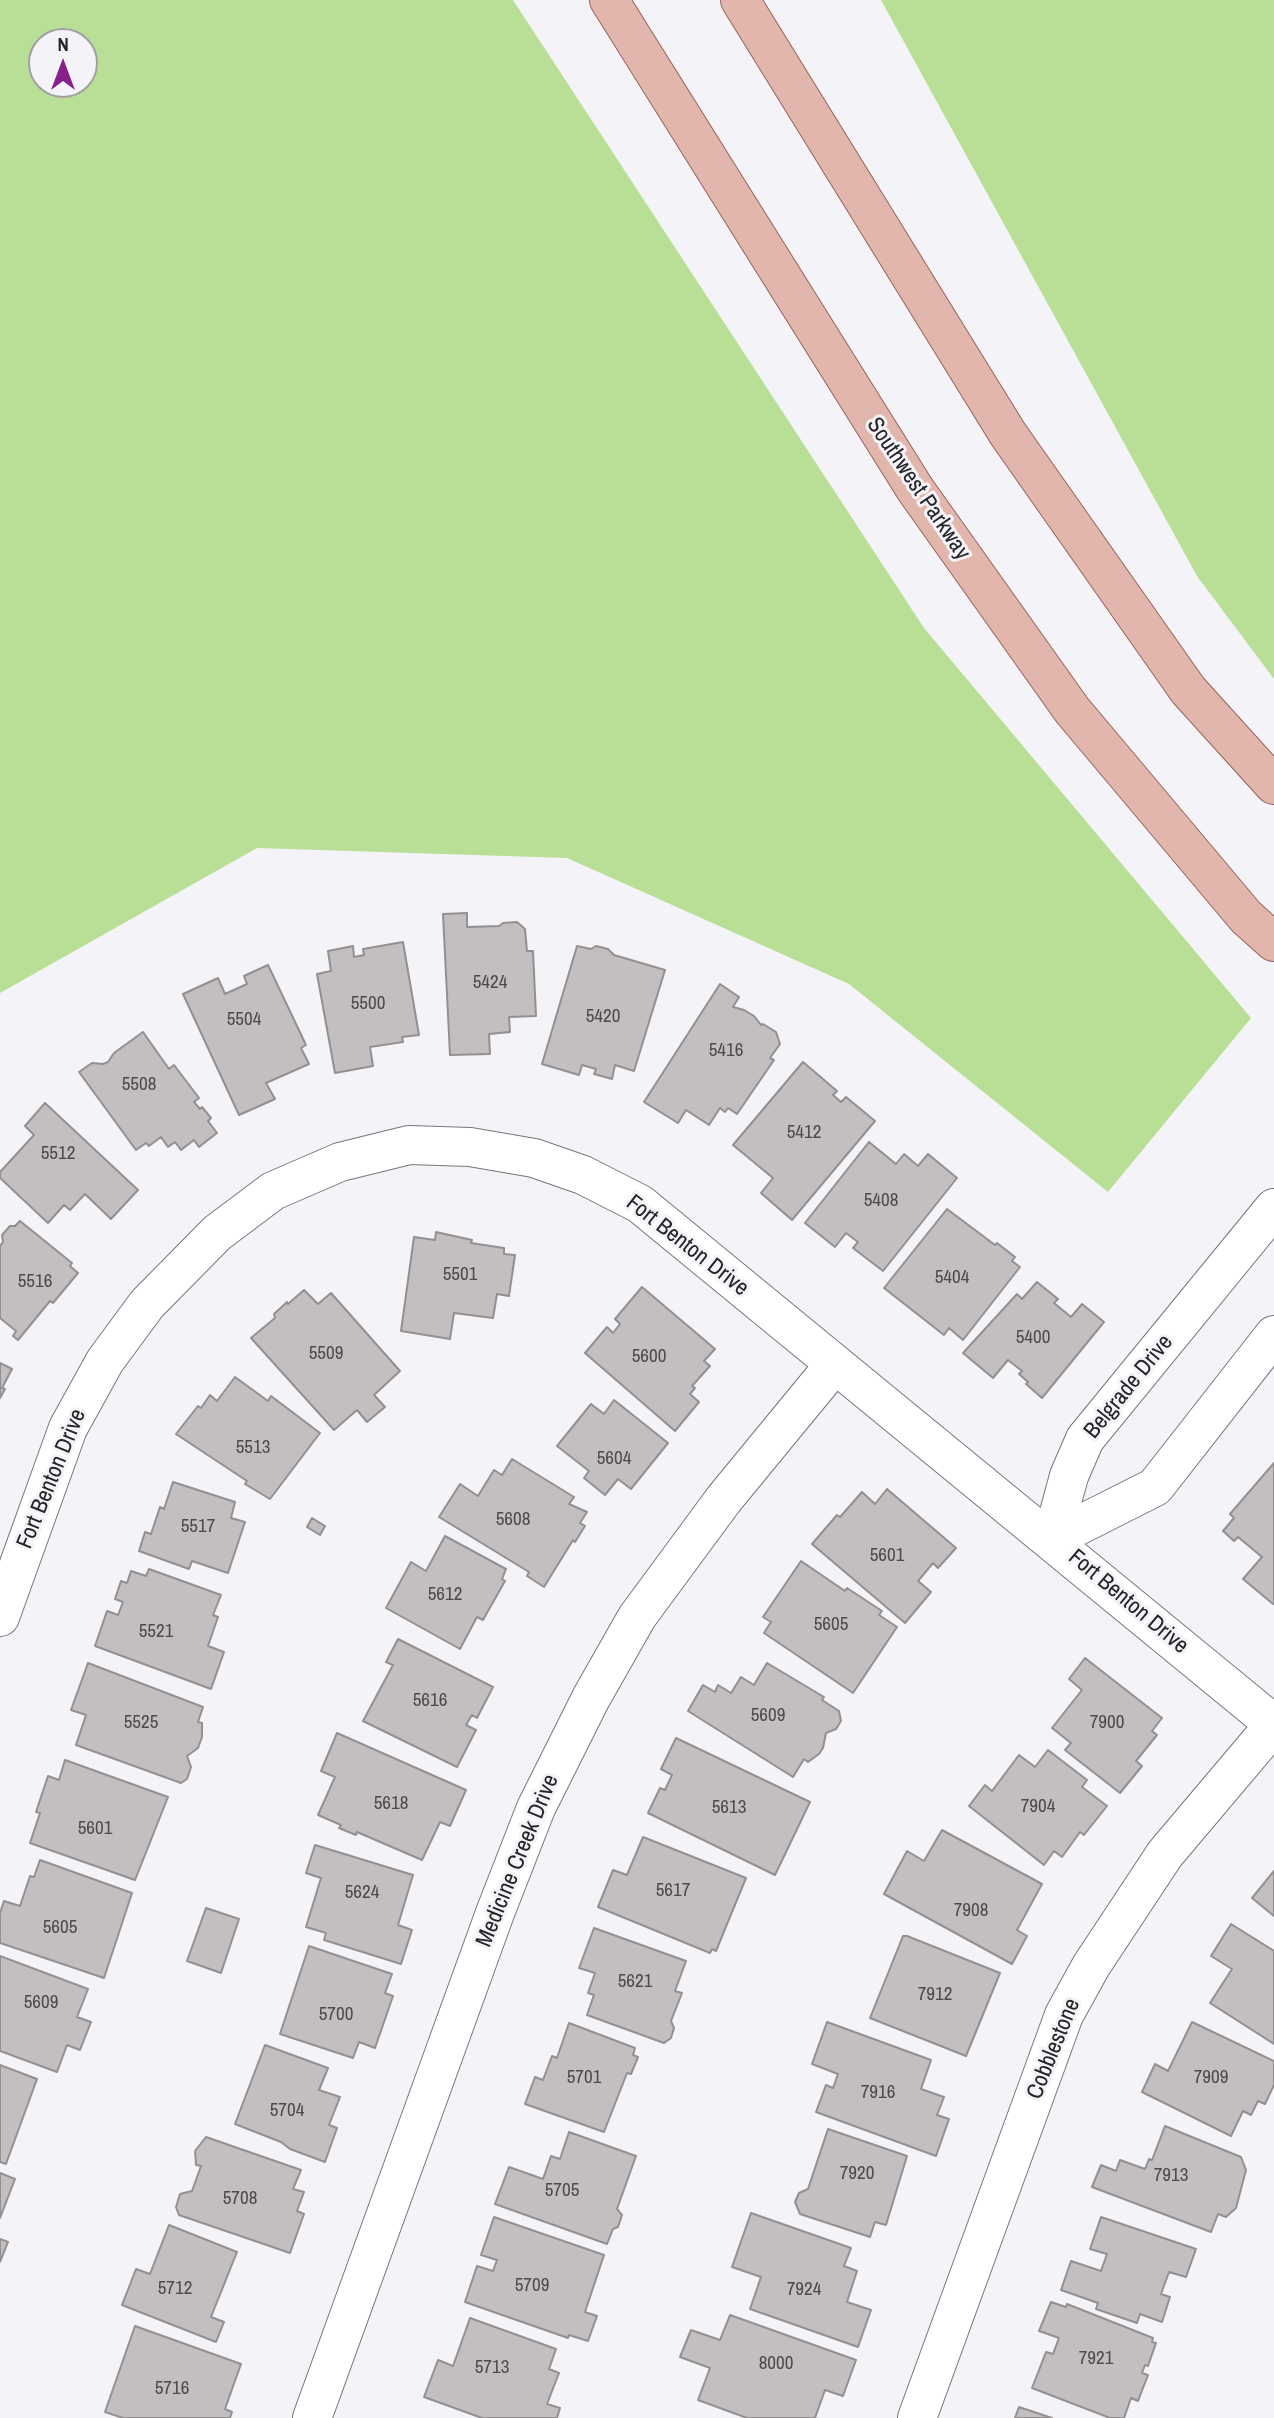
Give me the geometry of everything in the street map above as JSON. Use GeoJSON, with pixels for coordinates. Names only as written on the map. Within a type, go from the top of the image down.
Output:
{"type":"FeatureCollection","features":[{"type":"Feature","properties":{"kind":"main road","name":"Southwest Parkway"},"geometry":{"type":"LineString","coordinates":[[609,0],[915,489],[1072,710],[1246,917],[1274,942]]}},
{"type":"Feature","properties":{"kind":"main road"},"geometry":{"type":"LineString","coordinates":[[740,0],[1008,434],[1188,690],[1274,785]]}},
{"type":"Feature","properties":{"kind":"street","name":"Fort Benton Drive"},"geometry":{"type":"LineString","coordinates":[[0,1617],[68,1428],[105,1361],[147,1304],[216,1233],[273,1191],[340,1162],[409,1145],[470,1147],[534,1158],[583,1175],[640,1204],[1052,1539],[1274,1724]]}},
{"type":"Feature","properties":{"kind":"street","name":"Belgrade Drive"},"geometry":{"type":"LineString","coordinates":[[1052,1539],[1069,1476],[1085,1439],[1274,1208]]}},
{"type":"Feature","properties":{"kind":"street"},"geometry":{"type":"LineString","coordinates":[[1052,1539],[1155,1487],[1274,1335]]}},
{"type":"Feature","properties":{"kind":"street","name":"Medicine Creek Drive"},"geometry":{"type":"LineString","coordinates":[[312,2418],[495,1913],[536,1808],[590,1698],[637,1617],[724,1499],[835,1364]]}},
{"type":"Feature","properties":{"kind":"street","name":"Cobblestone"},"geometry":{"type":"LineString","coordinates":[[917,2418],[1064,2015],[1091,1966],[1164,1854],[1274,1724]]}},
{"type":"Feature","properties":{"kind":"green space"},"geometry":{"type":"Polygon","coordinates":[[[0,0],[513,0],[924,628],[1251,1018],[1108,1192],[849,984],[567,858],[257,848],[0,993],[0,0]]]}},
{"type":"Feature","properties":{"kind":"green space"},"geometry":{"type":"Polygon","coordinates":[[[881,0],[1274,0],[1274,679],[1197,576],[881,0]]]}},
{"type":"Feature","properties":{"kind":"building"},"geometry":{"type":"Polygon","coordinates":[[[467,913],[467,927],[499,926],[517,922],[525,929],[527,951],[533,951],[536,1016],[509,1017],[510,1032],[489,1034],[490,1054],[450,1055],[443,914],[467,913]]]}},
{"type":"Feature","properties":{"kind":"building"},"geometry":{"type":"Polygon","coordinates":[[[403,942],[419,1035],[402,1037],[403,1042],[370,1047],[373,1066],[335,1073],[317,974],[331,971],[328,951],[353,946],[354,957],[364,955],[363,949],[403,942]]]}},
{"type":"Feature","properties":{"kind":"building"},"geometry":{"type":"Polygon","coordinates":[[[577,946],[608,949],[614,955],[665,970],[634,1071],[615,1065],[612,1079],[594,1074],[596,1069],[582,1065],[579,1075],[542,1064],[577,946]]]}},
{"type":"Feature","properties":{"kind":"building"},"geometry":{"type":"Polygon","coordinates":[[[268,965],[306,1045],[301,1048],[309,1064],[266,1083],[275,1099],[239,1115],[183,994],[218,978],[225,994],[247,984],[244,976],[268,965]]]}},
{"type":"Feature","properties":{"kind":"building"},"geometry":{"type":"Polygon","coordinates":[[[720,984],[739,997],[733,1007],[744,1010],[754,1016],[761,1025],[776,1032],[780,1044],[770,1058],[774,1060],[737,1114],[728,1108],[725,1112],[720,1108],[709,1125],[686,1110],[678,1123],[644,1102],[720,984]]]}},
{"type":"Feature","properties":{"kind":"building"},"geometry":{"type":"Polygon","coordinates":[[[143,1032],[169,1069],[174,1065],[199,1098],[194,1102],[211,1118],[208,1121],[217,1133],[199,1147],[194,1140],[181,1150],[175,1142],[168,1147],[161,1137],[149,1146],[146,1143],[136,1150],[79,1072],[92,1063],[108,1062],[114,1053],[143,1032]]]}},
{"type":"Feature","properties":{"kind":"building"},"geometry":{"type":"Polygon","coordinates":[[[803,1062],[837,1091],[833,1095],[841,1102],[846,1097],[875,1121],[792,1220],[761,1193],[773,1178],[733,1145],[803,1062]]]}},
{"type":"Feature","properties":{"kind":"building"},"geometry":{"type":"Polygon","coordinates":[[[45,1103],[138,1190],[111,1219],[85,1194],[70,1210],[64,1205],[48,1223],[0,1178],[0,1172],[34,1135],[25,1126],[45,1103]]]}},
{"type":"Feature","properties":{"kind":"building"},"geometry":{"type":"Polygon","coordinates":[[[869,1142],[896,1164],[904,1154],[918,1166],[928,1154],[957,1178],[883,1271],[853,1248],[858,1242],[846,1233],[835,1247],[805,1223],[869,1142]]]}},
{"type":"Feature","properties":{"kind":"building"},"geometry":{"type":"Polygon","coordinates":[[[947,1209],[1015,1257],[1012,1261],[1020,1267],[963,1340],[949,1328],[944,1335],[884,1288],[947,1209]]]}},
{"type":"Feature","properties":{"kind":"building"},"geometry":{"type":"Polygon","coordinates":[[[20,1221],[72,1263],[70,1266],[78,1273],[53,1303],[50,1301],[18,1340],[13,1336],[16,1331],[0,1318],[0,1246],[3,1242],[2,1235],[10,1226],[15,1226],[20,1221]]]}},
{"type":"Feature","properties":{"kind":"building"},"geometry":{"type":"Polygon","coordinates":[[[436,1232],[472,1240],[471,1243],[504,1248],[504,1254],[515,1255],[509,1296],[497,1294],[493,1318],[454,1313],[450,1339],[401,1331],[414,1237],[435,1240],[436,1232]]]}},
{"type":"Feature","properties":{"kind":"building"},"geometry":{"type":"Polygon","coordinates":[[[1037,1282],[1058,1299],[1054,1303],[1071,1317],[1082,1304],[1104,1322],[1042,1398],[1026,1384],[1028,1382],[1019,1374],[1022,1371],[1008,1360],[993,1378],[963,1353],[1017,1294],[1022,1299],[1037,1282]]]}},
{"type":"Feature","properties":{"kind":"building"},"geometry":{"type":"Polygon","coordinates":[[[642,1287],[715,1349],[704,1361],[710,1366],[692,1386],[695,1388],[690,1394],[699,1402],[675,1431],[585,1353],[607,1327],[613,1333],[620,1324],[615,1319],[642,1287]]]}},
{"type":"Feature","properties":{"kind":"building"},"geometry":{"type":"Polygon","coordinates":[[[304,1290],[318,1304],[331,1293],[400,1371],[374,1395],[385,1407],[367,1422],[357,1410],[334,1430],[251,1338],[275,1318],[274,1314],[287,1302],[288,1304],[304,1290]]]}},
{"type":"Feature","properties":{"kind":"building"},"geometry":{"type":"Polygon","coordinates":[[[0,1363],[12,1369],[0,1398],[0,1363]]]}},
{"type":"Feature","properties":{"kind":"building"},"geometry":{"type":"Polygon","coordinates":[[[235,1377],[268,1401],[271,1396],[320,1433],[270,1499],[176,1434],[198,1406],[201,1408],[210,1395],[217,1401],[235,1377]]]}},
{"type":"Feature","properties":{"kind":"building"},"geometry":{"type":"Polygon","coordinates":[[[614,1400],[668,1443],[631,1489],[618,1479],[605,1495],[584,1478],[589,1471],[557,1446],[591,1404],[604,1414],[614,1400]]]}},
{"type":"Feature","properties":{"kind":"building"},"geometry":{"type":"Polygon","coordinates":[[[512,1459],[574,1497],[569,1504],[587,1512],[580,1523],[585,1526],[575,1542],[573,1540],[544,1587],[527,1576],[529,1572],[439,1517],[460,1484],[478,1496],[494,1470],[502,1475],[512,1459]]]}},
{"type":"Feature","properties":{"kind":"building"},"geometry":{"type":"Polygon","coordinates":[[[1274,1463],[1273,1604],[1243,1579],[1262,1557],[1238,1537],[1234,1541],[1223,1531],[1234,1518],[1230,1514],[1274,1463]]]}},
{"type":"Feature","properties":{"kind":"building"},"geometry":{"type":"Polygon","coordinates":[[[173,1482],[235,1502],[231,1518],[245,1522],[228,1573],[192,1561],[189,1569],[139,1551],[145,1532],[151,1534],[160,1507],[164,1509],[173,1482]]]}},
{"type":"Feature","properties":{"kind":"building"},"geometry":{"type":"Polygon","coordinates":[[[887,1489],[956,1548],[938,1568],[933,1563],[918,1581],[931,1592],[905,1623],[812,1544],[862,1492],[875,1504],[887,1489]]]}},
{"type":"Feature","properties":{"kind":"building"},"geometry":{"type":"Polygon","coordinates":[[[312,1518],[325,1526],[320,1535],[307,1527],[312,1518]]]}},
{"type":"Feature","properties":{"kind":"building"},"geometry":{"type":"Polygon","coordinates":[[[445,1536],[506,1569],[502,1579],[505,1581],[483,1620],[477,1617],[460,1649],[386,1608],[411,1562],[426,1571],[445,1536]]]}},
{"type":"Feature","properties":{"kind":"building"},"geometry":{"type":"Polygon","coordinates":[[[801,1561],[845,1591],[847,1588],[882,1611],[879,1615],[897,1627],[853,1693],[764,1633],[771,1622],[763,1617],[801,1561]]]}},
{"type":"Feature","properties":{"kind":"building"},"geometry":{"type":"Polygon","coordinates":[[[149,1569],[221,1595],[213,1615],[218,1617],[208,1646],[224,1652],[211,1689],[95,1646],[107,1611],[118,1615],[123,1602],[115,1599],[121,1581],[127,1583],[131,1571],[146,1576],[149,1569]]]}},
{"type":"Feature","properties":{"kind":"building"},"geometry":{"type":"Polygon","coordinates":[[[398,1639],[493,1687],[477,1718],[472,1715],[466,1725],[476,1730],[457,1767],[363,1721],[393,1665],[386,1662],[398,1639]]]}},
{"type":"Feature","properties":{"kind":"building"},"geometry":{"type":"Polygon","coordinates":[[[1085,1658],[1162,1718],[1152,1731],[1157,1735],[1136,1761],[1142,1766],[1120,1793],[1065,1750],[1071,1743],[1052,1728],[1082,1690],[1069,1679],[1085,1658]]]}},
{"type":"Feature","properties":{"kind":"building"},"geometry":{"type":"Polygon","coordinates":[[[88,1663],[203,1707],[198,1722],[202,1723],[202,1737],[198,1748],[187,1756],[191,1767],[187,1779],[181,1783],[76,1745],[86,1715],[71,1710],[88,1663]]]}},
{"type":"Feature","properties":{"kind":"building"},"geometry":{"type":"Polygon","coordinates":[[[767,1663],[824,1697],[822,1700],[839,1711],[841,1721],[836,1729],[826,1733],[819,1754],[808,1762],[804,1759],[793,1777],[688,1711],[703,1685],[715,1692],[718,1685],[731,1693],[741,1677],[754,1685],[767,1663]]]}},
{"type":"Feature","properties":{"kind":"building"},"geometry":{"type":"Polygon","coordinates":[[[337,1733],[466,1790],[450,1826],[440,1822],[422,1860],[357,1832],[356,1835],[339,1828],[341,1825],[318,1815],[335,1777],[321,1771],[337,1733]]]}},
{"type":"Feature","properties":{"kind":"building"},"geometry":{"type":"Polygon","coordinates":[[[676,1738],[810,1802],[775,1875],[648,1813],[660,1788],[665,1790],[672,1775],[661,1769],[676,1738]]]}},
{"type":"Feature","properties":{"kind":"building"},"geometry":{"type":"Polygon","coordinates":[[[1048,1750],[1087,1780],[1082,1787],[1107,1806],[1084,1835],[1080,1832],[1062,1857],[1054,1851],[1044,1865],[969,1806],[985,1785],[992,1791],[1019,1755],[1035,1767],[1048,1750]]]}},
{"type":"Feature","properties":{"kind":"building"},"geometry":{"type":"Polygon","coordinates":[[[65,1760],[168,1797],[135,1880],[30,1843],[40,1813],[36,1812],[48,1776],[59,1780],[65,1760]]]}},
{"type":"Feature","properties":{"kind":"building"},"geometry":{"type":"Polygon","coordinates":[[[942,1830],[1042,1884],[1017,1930],[1027,1936],[1012,1964],[884,1894],[907,1851],[924,1861],[942,1830]]]}},
{"type":"Feature","properties":{"kind":"building"},"geometry":{"type":"Polygon","coordinates":[[[643,1837],[746,1878],[716,1951],[712,1949],[710,1953],[598,1907],[613,1870],[627,1875],[643,1837]]]}},
{"type":"Feature","properties":{"kind":"building"},"geometry":{"type":"Polygon","coordinates":[[[315,1845],[413,1875],[398,1925],[412,1930],[401,1964],[324,1940],[326,1933],[306,1927],[321,1878],[306,1873],[315,1845]]]}},
{"type":"Feature","properties":{"kind":"building"},"geometry":{"type":"Polygon","coordinates":[[[40,1860],[132,1893],[104,1978],[0,1943],[0,1913],[4,1901],[20,1906],[30,1876],[34,1877],[40,1860]]]}},
{"type":"Feature","properties":{"kind":"building"},"geometry":{"type":"Polygon","coordinates":[[[1274,1871],[1274,1916],[1252,1898],[1274,1871]]]}},
{"type":"Feature","properties":{"kind":"building"},"geometry":{"type":"Polygon","coordinates":[[[206,1908],[239,1919],[221,1973],[187,1961],[206,1908]]]}},
{"type":"Feature","properties":{"kind":"building"},"geometry":{"type":"Polygon","coordinates":[[[1231,1924],[1274,1951],[1274,2044],[1210,2003],[1232,1969],[1211,1956],[1231,1924]]]}},
{"type":"Feature","properties":{"kind":"building"},"geometry":{"type":"Polygon","coordinates":[[[594,1928],[686,1961],[675,1991],[682,1993],[671,2021],[674,2028],[671,2038],[664,2043],[587,2015],[594,1995],[588,1993],[595,1973],[579,1968],[594,1928]]]}},
{"type":"Feature","properties":{"kind":"building"},"geometry":{"type":"Polygon","coordinates":[[[903,1936],[1000,1973],[966,2056],[870,2018],[903,1936]]]}},
{"type":"Feature","properties":{"kind":"building"},"geometry":{"type":"Polygon","coordinates":[[[309,1946],[392,1974],[385,1993],[393,1996],[375,2048],[359,2042],[353,2058],[280,2034],[309,1946]]]}},
{"type":"Feature","properties":{"kind":"building"},"geometry":{"type":"Polygon","coordinates":[[[0,1956],[88,1989],[77,2017],[91,2022],[80,2050],[67,2045],[57,2072],[0,2051],[0,1956]]]}},
{"type":"Feature","properties":{"kind":"building"},"geometry":{"type":"Polygon","coordinates":[[[827,2022],[931,2060],[921,2089],[944,2097],[937,2115],[949,2119],[936,2156],[816,2112],[826,2085],[833,2088],[838,2074],[812,2064],[827,2022]]]}},
{"type":"Feature","properties":{"kind":"building"},"geometry":{"type":"Polygon","coordinates":[[[1192,2022],[1274,2061],[1274,2085],[1265,2104],[1258,2101],[1251,2115],[1243,2111],[1231,2136],[1142,2092],[1155,2064],[1168,2071],[1192,2022]]]}},
{"type":"Feature","properties":{"kind":"building"},"geometry":{"type":"Polygon","coordinates":[[[569,2023],[635,2048],[633,2055],[638,2057],[631,2074],[627,2073],[604,2132],[525,2104],[535,2077],[543,2080],[552,2056],[557,2058],[569,2023]]]}},
{"type":"Feature","properties":{"kind":"building"},"geometry":{"type":"Polygon","coordinates":[[[265,2045],[328,2068],[319,2090],[340,2097],[329,2125],[337,2128],[325,2162],[235,2124],[265,2045]]]}},
{"type":"Feature","properties":{"kind":"building"},"geometry":{"type":"Polygon","coordinates":[[[0,2065],[37,2079],[6,2164],[0,2162],[0,2065]]]}},
{"type":"Feature","properties":{"kind":"building"},"geometry":{"type":"Polygon","coordinates":[[[1165,2126],[1241,2157],[1246,2170],[1236,2208],[1226,2217],[1218,2214],[1211,2232],[1092,2187],[1101,2165],[1116,2171],[1120,2160],[1145,2169],[1149,2159],[1152,2160],[1165,2126]]]}},
{"type":"Feature","properties":{"kind":"building"},"geometry":{"type":"Polygon","coordinates":[[[828,2129],[907,2156],[886,2225],[875,2222],[870,2237],[800,2214],[795,2202],[799,2193],[808,2189],[828,2129]]]}},
{"type":"Feature","properties":{"kind":"building"},"geometry":{"type":"Polygon","coordinates":[[[569,2132],[636,2156],[617,2209],[622,2215],[607,2244],[495,2204],[509,2167],[543,2179],[551,2156],[560,2159],[569,2132]]]}},
{"type":"Feature","properties":{"kind":"building"},"geometry":{"type":"Polygon","coordinates":[[[206,2137],[301,2170],[293,2189],[304,2192],[297,2211],[304,2214],[290,2253],[179,2215],[176,2207],[180,2194],[192,2191],[201,2166],[196,2165],[195,2151],[206,2137]]]}},
{"type":"Feature","properties":{"kind":"building"},"geometry":{"type":"Polygon","coordinates":[[[0,2173],[15,2179],[0,2218],[0,2173]]]}},
{"type":"Feature","properties":{"kind":"building"},"geometry":{"type":"Polygon","coordinates":[[[751,2213],[851,2248],[844,2266],[857,2271],[847,2302],[871,2310],[858,2347],[750,2309],[761,2277],[732,2267],[751,2213]]]}},
{"type":"Feature","properties":{"kind":"building"},"geometry":{"type":"Polygon","coordinates":[[[494,2217],[604,2255],[585,2312],[597,2316],[588,2341],[569,2335],[568,2338],[465,2302],[477,2266],[493,2271],[497,2260],[481,2255],[494,2217]]]}},
{"type":"Feature","properties":{"kind":"building"},"geometry":{"type":"Polygon","coordinates":[[[1101,2217],[1196,2249],[1186,2277],[1169,2272],[1161,2294],[1170,2297],[1162,2322],[1140,2314],[1137,2323],[1096,2309],[1098,2303],[1061,2290],[1071,2261],[1101,2271],[1107,2254],[1090,2249],[1101,2217]]]}},
{"type":"Feature","properties":{"kind":"building"},"geometry":{"type":"Polygon","coordinates":[[[169,2225],[237,2252],[211,2317],[224,2322],[216,2342],[122,2305],[136,2269],[150,2274],[169,2225]]]}},
{"type":"Feature","properties":{"kind":"building"},"geometry":{"type":"Polygon","coordinates":[[[0,2239],[8,2242],[0,2262],[0,2239]]]}},
{"type":"Feature","properties":{"kind":"building"},"geometry":{"type":"Polygon","coordinates":[[[1051,2302],[1066,2307],[1067,2304],[1153,2338],[1152,2342],[1156,2343],[1148,2366],[1145,2365],[1142,2373],[1148,2375],[1138,2401],[1131,2398],[1124,2418],[1110,2418],[1032,2388],[1046,2352],[1053,2354],[1059,2338],[1039,2331],[1051,2302]]]}},
{"type":"Feature","properties":{"kind":"building"},"geometry":{"type":"Polygon","coordinates":[[[730,2315],[856,2360],[843,2396],[825,2390],[815,2418],[747,2418],[698,2400],[710,2368],[680,2357],[691,2330],[720,2340],[730,2315]]]}},
{"type":"Feature","properties":{"kind":"building"},"geometry":{"type":"Polygon","coordinates":[[[470,2318],[556,2349],[549,2369],[559,2373],[547,2404],[560,2408],[557,2418],[482,2418],[424,2397],[438,2360],[453,2366],[470,2318]]]}},
{"type":"Feature","properties":{"kind":"building"},"geometry":{"type":"Polygon","coordinates":[[[135,2326],[241,2364],[225,2409],[232,2412],[230,2418],[123,2418],[105,2412],[135,2326]]]}},
{"type":"Feature","properties":{"kind":"building"},"geometry":{"type":"Polygon","coordinates":[[[1019,2407],[1052,2418],[1015,2418],[1019,2407]]]}}]}
